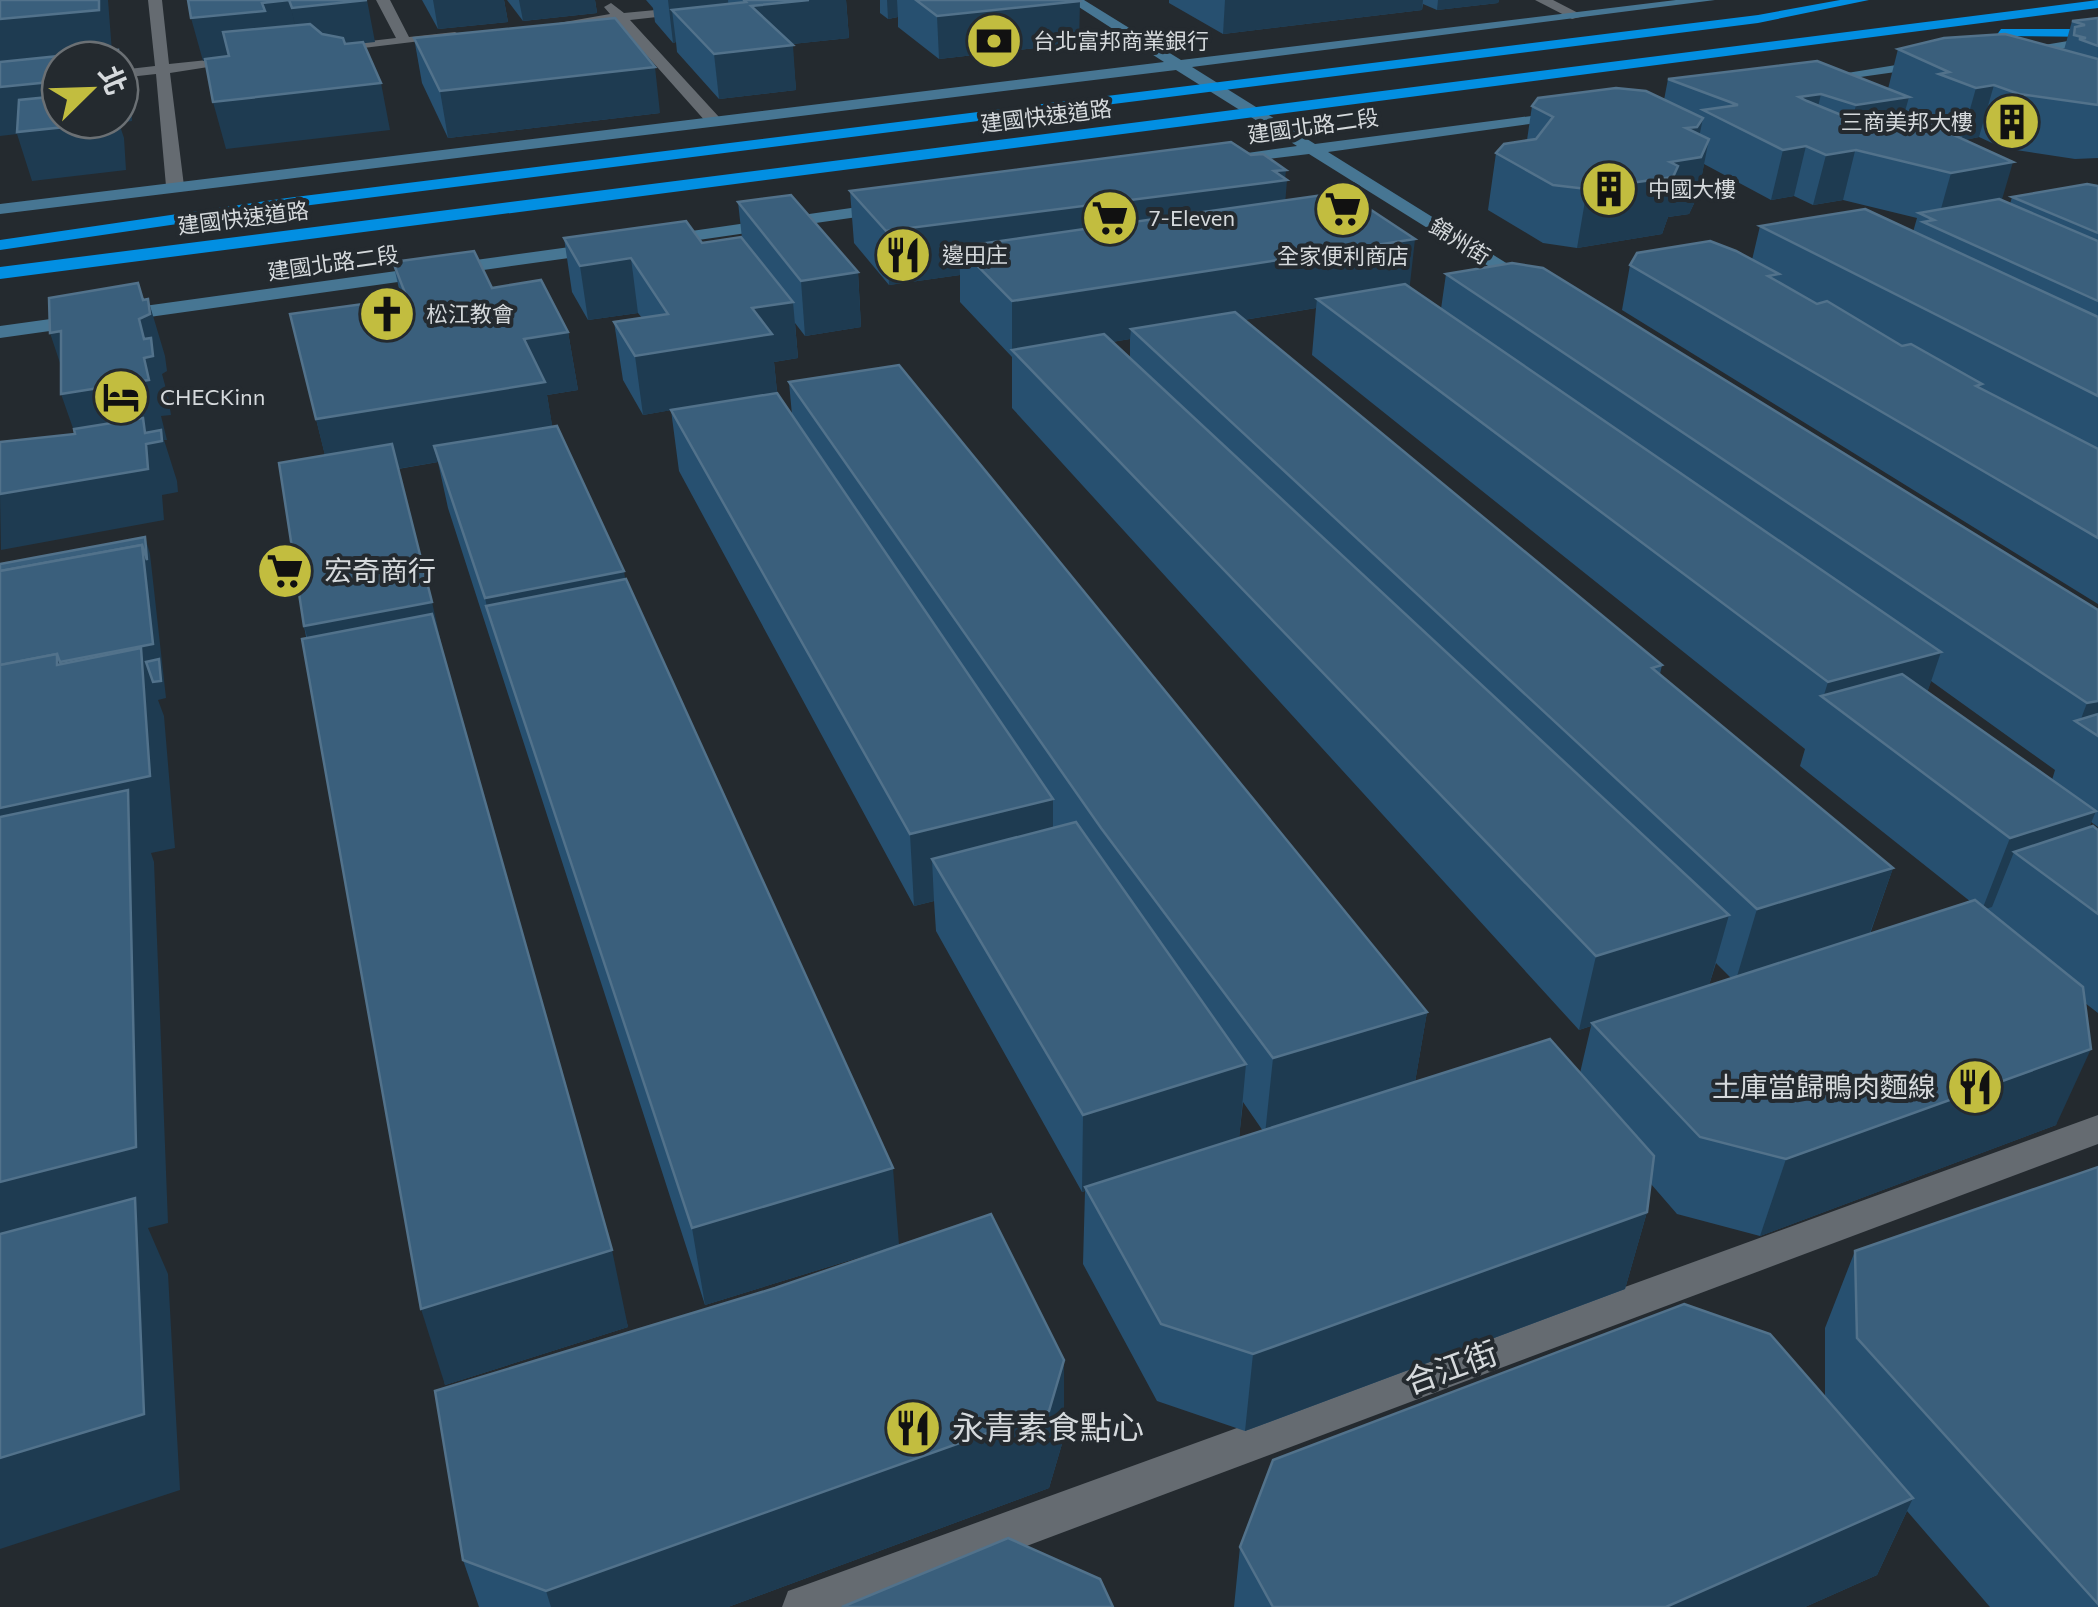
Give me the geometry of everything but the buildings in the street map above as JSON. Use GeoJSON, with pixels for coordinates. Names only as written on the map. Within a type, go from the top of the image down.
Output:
{"type":"FeatureCollection","features":[{"type":"Feature","properties":{"kind":"highway"},"geometry":{"type":"LineString","coordinates":[[0,245],[286,203],[1758,19],[1862,0]]}},
{"type":"Feature","properties":{"kind":"highway","name":"建國快速道路"},"geometry":{"type":"LineString","coordinates":[[0,256],[266,226],[2024,0]]}},
{"type":"Feature","properties":{"kind":"highway","name":"建國快速道路"},"geometry":{"type":"LineString","coordinates":[[0,276],[2098,4]]}},
{"type":"Feature","properties":{"kind":"highway"},"geometry":{"type":"LineString","coordinates":[[0,276],[277,250],[1831,51],[2000,33],[2098,36]]}},
{"type":"Feature","properties":{"kind":"street"},"geometry":{"type":"LineString","coordinates":[[155,0],[175,186]]}},
{"type":"Feature","properties":{"kind":"street"},"geometry":{"type":"LineString","coordinates":[[383,0],[404,42]]}},
{"type":"Feature","properties":{"kind":"street"},"geometry":{"type":"LineString","coordinates":[[605,0],[712,120]]}},
{"type":"Feature","properties":{"kind":"street","name":"錦州街"},"geometry":{"type":"LineString","coordinates":[[1074,0],[1552,300]]}},
{"type":"Feature","properties":{"kind":"street"},"geometry":{"type":"LineString","coordinates":[[1542,0],[1577,16]]}},
{"type":"Feature","properties":{"kind":"street"},"geometry":{"type":"LineString","coordinates":[[0,209],[1708,0]]}},
{"type":"Feature","properties":{"kind":"street"},"geometry":{"type":"LineString","coordinates":[[541,26],[710,8]]}},
{"type":"Feature","properties":{"kind":"street"},"geometry":{"type":"LineString","coordinates":[[310,52],[462,35]]}},
{"type":"Feature","properties":{"kind":"street"},"geometry":{"type":"LineString","coordinates":[[1980,56],[2098,36]]}},
{"type":"Feature","properties":{"kind":"street"},"geometry":{"type":"LineString","coordinates":[[140,72],[254,59]]}},
{"type":"Feature","properties":{"kind":"street"},"geometry":{"type":"LineString","coordinates":[[1784,84],[1961,59]]}},
{"type":"Feature","properties":{"kind":"street","name":"建國北路二段"},"geometry":{"type":"LineString","coordinates":[[1213,163],[1588,111]]}},
{"type":"Feature","properties":{"kind":"street"},"geometry":{"type":"LineString","coordinates":[[640,243],[912,205]]}},
{"type":"Feature","properties":{"kind":"street","name":"建國北路二段"},"geometry":{"type":"LineString","coordinates":[[0,332],[621,246]]}},
{"type":"Feature","properties":{"kind":"street","name":"合江街"},"geometry":{"type":"LineString","coordinates":[[805,1607],[2098,1129]]}},
{"type":"Feature","properties":{"kind":"place","name":"台北富邦商業銀行"},"geometry":{"type":"Point","coordinates":[994,41]}},
{"type":"Feature","properties":{"kind":"place","name":"三商美邦大樓"},"geometry":{"type":"Point","coordinates":[2012,122]}},
{"type":"Feature","properties":{"kind":"place","name":"中國大樓"},"geometry":{"type":"Point","coordinates":[1609,189]}},
{"type":"Feature","properties":{"kind":"place","name":"全家便利商店"},"geometry":{"type":"Point","coordinates":[1343,209]}},
{"type":"Feature","properties":{"kind":"place","name":"7-Eleven"},"geometry":{"type":"Point","coordinates":[1110,218]}},
{"type":"Feature","properties":{"kind":"place","name":"邊田庄"},"geometry":{"type":"Point","coordinates":[903,255]}},
{"type":"Feature","properties":{"kind":"place","name":"松江教會"},"geometry":{"type":"Point","coordinates":[387,314]}},
{"type":"Feature","properties":{"kind":"place","name":"CHECKinn"},"geometry":{"type":"Point","coordinates":[121,397]}},
{"type":"Feature","properties":{"kind":"place","name":"宏奇商行"},"geometry":{"type":"Point","coordinates":[285,571]}},
{"type":"Feature","properties":{"kind":"place","name":"土庫當歸鴨肉麵線"},"geometry":{"type":"Point","coordinates":[1975,1087]}},
{"type":"Feature","properties":{"kind":"place","name":"永青素食點心"},"geometry":{"type":"Point","coordinates":[913,1428]}}]}
